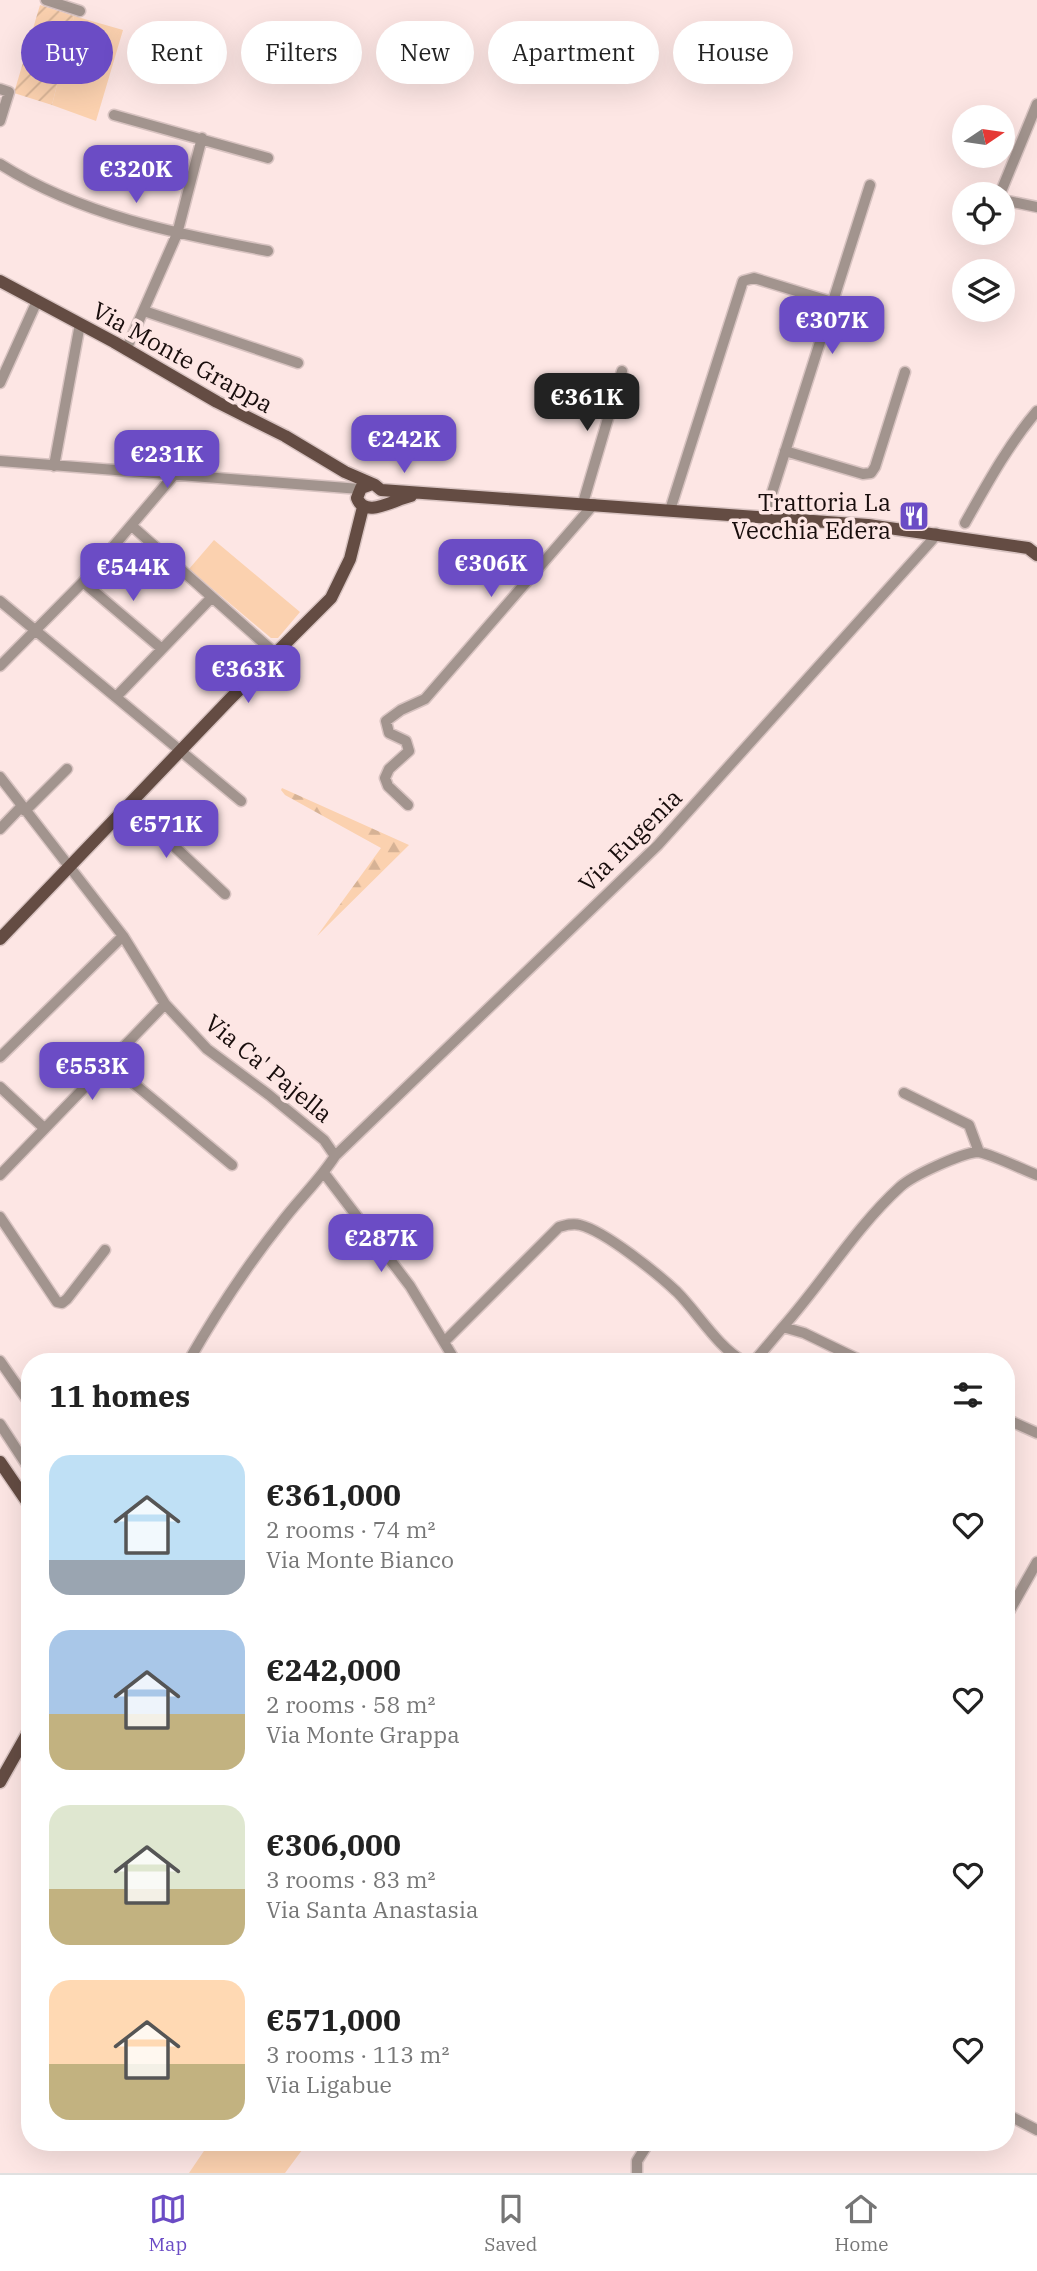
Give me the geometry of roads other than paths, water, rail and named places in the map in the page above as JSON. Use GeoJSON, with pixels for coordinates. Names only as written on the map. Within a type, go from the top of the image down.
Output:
{"type":"FeatureCollection","features":[{"type":"Feature","properties":{"kind":"main road","name":"Via Monte Grappa"},"geometry":{"type":"LineString","coordinates":[[0,281],[217,402],[285,436],[345,472],[369,498]]}},
{"type":"Feature","properties":{"kind":"main road"},"geometry":{"type":"LineString","coordinates":[[0,939],[331,598],[350,559],[369,498],[425,493],[868,525],[936,533],[1034,550]]}},
{"type":"Feature","properties":{"kind":"main road"},"geometry":{"type":"LineString","coordinates":[[0,1462],[21,1493]]}},
{"type":"Feature","properties":{"kind":"main road"},"geometry":{"type":"LineString","coordinates":[[0,1782],[21,1745]]}},
{"type":"Feature","properties":{"kind":"street"},"geometry":{"type":"LineString","coordinates":[[46,0],[80,11]]}},
{"type":"Feature","properties":{"kind":"street"},"geometry":{"type":"LineString","coordinates":[[0,89],[9,92],[0,121]]}},
{"type":"Feature","properties":{"kind":"street"},"geometry":{"type":"LineString","coordinates":[[1005,182],[1037,104]]}},
{"type":"Feature","properties":{"kind":"street"},"geometry":{"type":"LineString","coordinates":[[114,115],[268,159]]}},
{"type":"Feature","properties":{"kind":"street"},"geometry":{"type":"LineString","coordinates":[[126,350],[177,234],[202,138]]}},
{"type":"Feature","properties":{"kind":"street"},"geometry":{"type":"LineString","coordinates":[[0,164],[92,208],[177,234],[268,251]]}},
{"type":"Feature","properties":{"kind":"street"},"geometry":{"type":"LineString","coordinates":[[764,518],[870,185]]}},
{"type":"Feature","properties":{"kind":"street"},"geometry":{"type":"LineString","coordinates":[[1015,202],[1037,207]]}},
{"type":"Feature","properties":{"kind":"street"},"geometry":{"type":"LineString","coordinates":[[670,510],[743,281],[754,278],[832,302]]}},
{"type":"Feature","properties":{"kind":"street"},"geometry":{"type":"LineString","coordinates":[[0,383],[37,301]]}},
{"type":"Feature","properties":{"kind":"street"},"geometry":{"type":"LineString","coordinates":[[144,311],[298,363]]}},
{"type":"Feature","properties":{"kind":"street"},"geometry":{"type":"LineString","coordinates":[[54,466],[80,324]]}},
{"type":"Feature","properties":{"kind":"street"},"geometry":{"type":"LineString","coordinates":[[408,805],[388,786],[385,778],[389,769],[409,751],[406,741],[389,733],[386,722],[401,710],[425,699],[588,504],[622,371]]}},
{"type":"Feature","properties":{"kind":"street"},"geometry":{"type":"LineString","coordinates":[[785,451],[863,474],[871,473],[876,467],[905,372]]}},
{"type":"Feature","properties":{"kind":"street"},"geometry":{"type":"LineString","coordinates":[[965,523],[997,465],[1019,431],[1037,411]]}},
{"type":"Feature","properties":{"kind":"street"},"geometry":{"type":"LineString","coordinates":[[1,464],[335,487],[369,498]]}},
{"type":"Feature","properties":{"kind":"street"},"geometry":{"type":"LineString","coordinates":[[0,666],[83,582],[174,475]]}},
{"type":"Feature","properties":{"kind":"street"},"geometry":{"type":"LineString","coordinates":[[132,526],[275,654]]}},
{"type":"Feature","properties":{"kind":"street","name":"Via Eugenia"},"geometry":{"type":"LineString","coordinates":[[193,1353],[222,1303],[335,1156],[658,845],[936,533]]}},
{"type":"Feature","properties":{"kind":"street"},"geometry":{"type":"LineString","coordinates":[[83,582],[162,649]]}},
{"type":"Feature","properties":{"kind":"street"},"geometry":{"type":"LineString","coordinates":[[116,697],[212,597]]}},
{"type":"Feature","properties":{"kind":"street"},"geometry":{"type":"LineString","coordinates":[[0,601],[241,801]]}},
{"type":"Feature","properties":{"kind":"street"},"geometry":{"type":"LineString","coordinates":[[0,829],[67,769]]}},
{"type":"Feature","properties":{"kind":"street","name":"Via Ca' Pajella"},"geometry":{"type":"LineString","coordinates":[[0,777],[123,936],[165,1004],[207,1049],[324,1140],[335,1156]]}},
{"type":"Feature","properties":{"kind":"street"},"geometry":{"type":"LineString","coordinates":[[129,804],[225,894]]}},
{"type":"Feature","properties":{"kind":"street"},"geometry":{"type":"LineString","coordinates":[[0,1057],[123,936]]}},
{"type":"Feature","properties":{"kind":"street"},"geometry":{"type":"LineString","coordinates":[[0,1175],[165,1004]]}},
{"type":"Feature","properties":{"kind":"street"},"geometry":{"type":"LineString","coordinates":[[108,1062],[232,1165]]}},
{"type":"Feature","properties":{"kind":"street"},"geometry":{"type":"LineString","coordinates":[[0,1087],[44,1128]]}},
{"type":"Feature","properties":{"kind":"street"},"geometry":{"type":"LineString","coordinates":[[904,1093],[969,1125],[979,1152]]}},
{"type":"Feature","properties":{"kind":"street"},"geometry":{"type":"LineString","coordinates":[[762,1353],[899,1187],[915,1176],[949,1161],[979,1152],[1037,1175]]}},
{"type":"Feature","properties":{"kind":"street"},"geometry":{"type":"LineString","coordinates":[[324,1173],[410,1286],[451,1353]]}},
{"type":"Feature","properties":{"kind":"street"},"geometry":{"type":"LineString","coordinates":[[0,1217],[57,1302],[62,1303],[67,1299],[105,1250]]}},
{"type":"Feature","properties":{"kind":"street"},"geometry":{"type":"LineString","coordinates":[[444,1342],[559,1227],[574,1224],[594,1231],[624,1249],[676,1291],[732,1353]]}},
{"type":"Feature","properties":{"kind":"street"},"geometry":{"type":"LineString","coordinates":[[783,1326],[845,1353]]}},
{"type":"Feature","properties":{"kind":"street"},"geometry":{"type":"LineString","coordinates":[[0,1361],[21,1391]]}},
{"type":"Feature","properties":{"kind":"street"},"geometry":{"type":"LineString","coordinates":[[0,1423],[21,1453]]}},
{"type":"Feature","properties":{"kind":"street"},"geometry":{"type":"LineString","coordinates":[[1015,1423],[1037,1433]]}},
{"type":"Feature","properties":{"kind":"street"},"geometry":{"type":"LineString","coordinates":[[1015,1601],[1037,1562]]}},
{"type":"Feature","properties":{"kind":"street"},"geometry":{"type":"LineString","coordinates":[[1015,2119],[1037,2130]]}},
{"type":"Feature","properties":{"kind":"street"},"geometry":{"type":"LineString","coordinates":[[637,2173],[637,2161],[643,2151]]}},
{"type":"Feature","properties":{"kind":"place","name":"Trattoria La Vecchia Edera"},"geometry":{"type":"Point","coordinates":[914,516]}}]}
